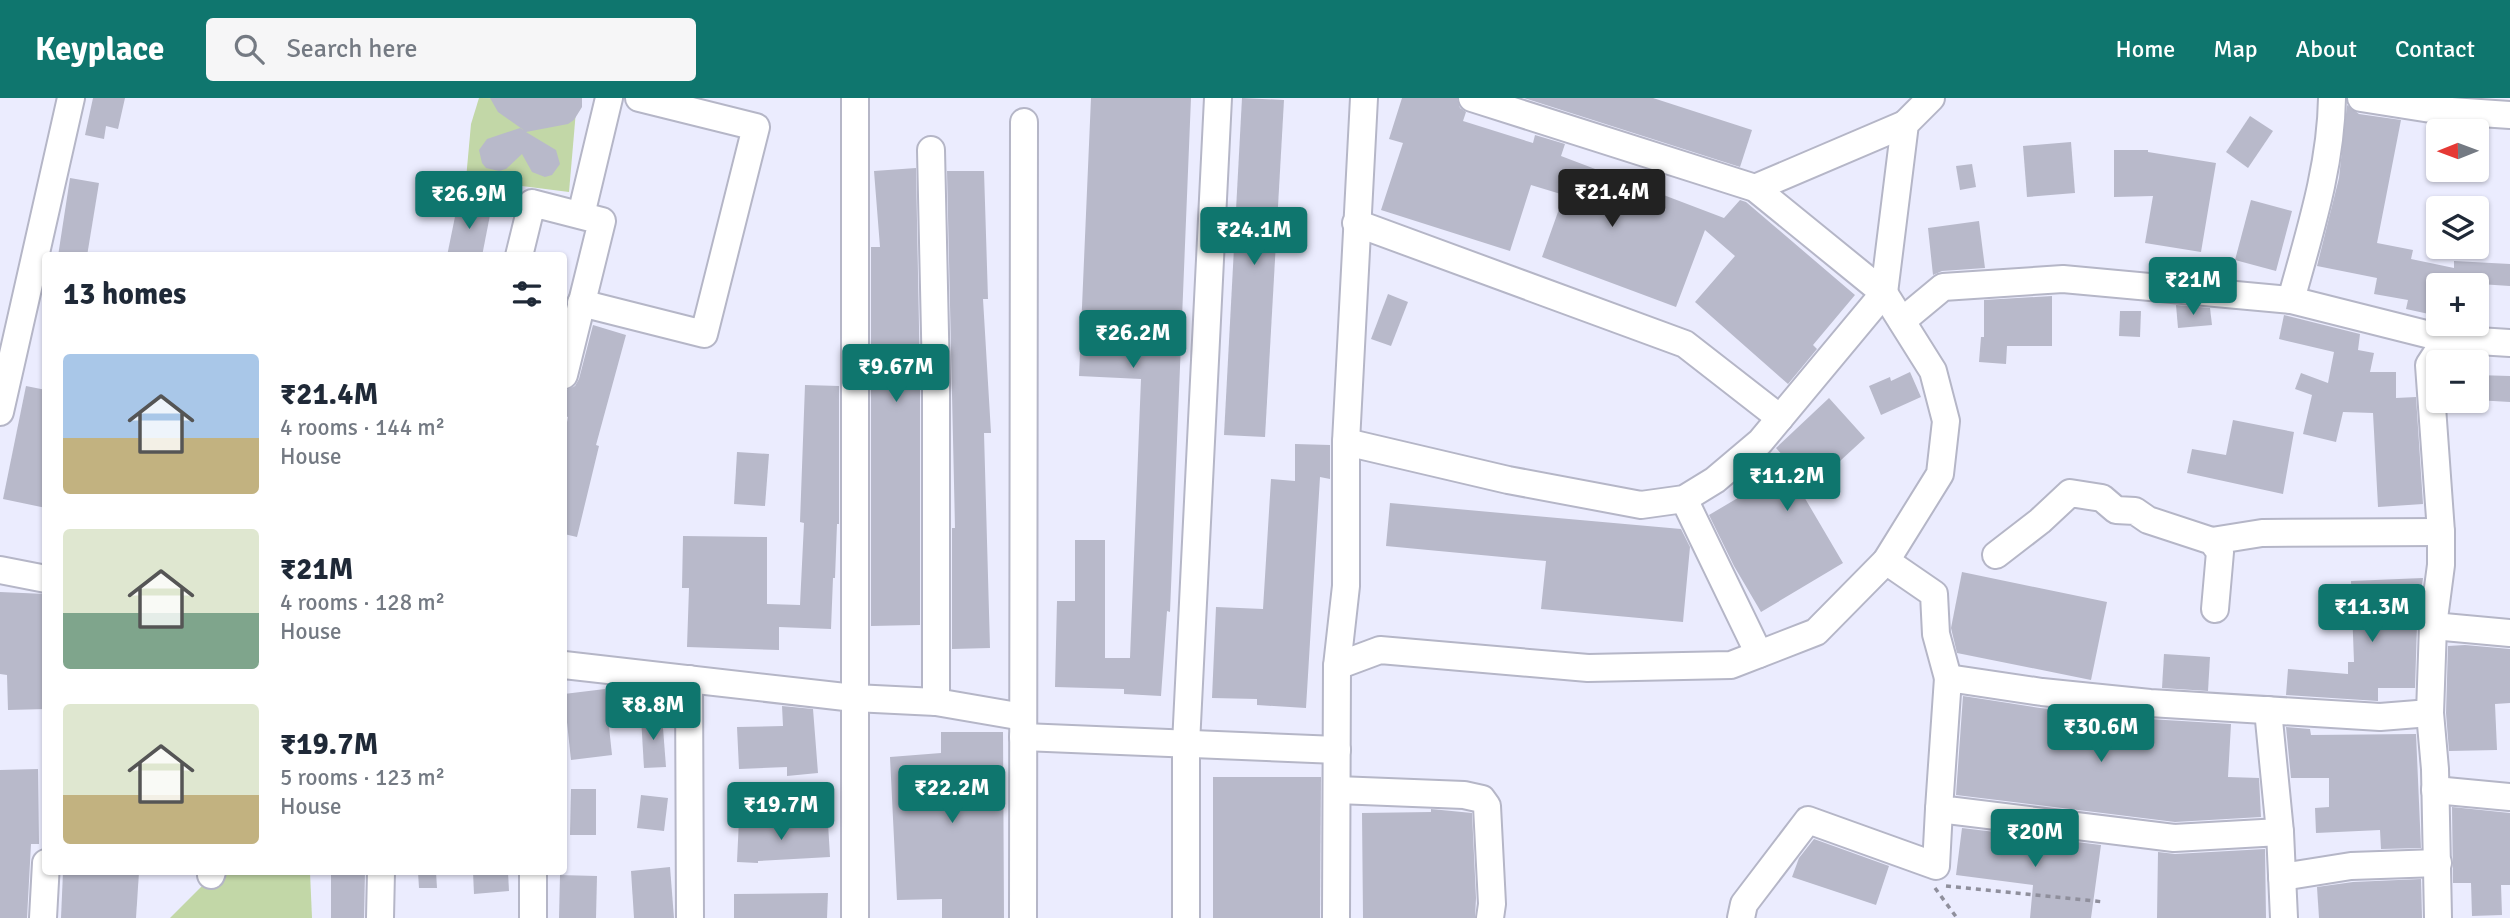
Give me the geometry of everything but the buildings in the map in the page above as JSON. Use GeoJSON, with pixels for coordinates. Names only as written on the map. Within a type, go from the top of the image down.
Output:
{"type":"FeatureCollection","features":[{"type":"Feature","properties":{"kind":"street"},"geometry":{"type":"LineString","coordinates":[[0,412],[71,98]]}},
{"type":"Feature","properties":{"kind":"street"},"geometry":{"type":"LineString","coordinates":[[581,215],[609,98]]}},
{"type":"Feature","properties":{"kind":"street"},"geometry":{"type":"LineString","coordinates":[[582,303],[705,334],[756,127],[728,109],[639,98]]}},
{"type":"Feature","properties":{"kind":"street"},"geometry":{"type":"LineString","coordinates":[[855,98],[855,918]]}},
{"type":"Feature","properties":{"kind":"street"},"geometry":{"type":"LineString","coordinates":[[1186,918],[1186,744],[1218,98]]}},
{"type":"Feature","properties":{"kind":"street"},"geometry":{"type":"LineString","coordinates":[[1336,918],[1337,666],[1346,586],[1346,442],[1364,98]]}},
{"type":"Feature","properties":{"kind":"street"},"geometry":{"type":"LineString","coordinates":[[1337,666],[1380,649],[1588,668],[1731,665],[1816,632],[1886,561],[1940,474],[1946,421],[1933,371],[1884,293],[1755,188],[1472,98]]}},
{"type":"Feature","properties":{"kind":"street"},"geometry":{"type":"LineString","coordinates":[[1755,188],[1905,124],[1931,98]]}},
{"type":"Feature","properties":{"kind":"street"},"geometry":{"type":"LineString","coordinates":[[2291,300],[2315,216],[2332,98]]}},
{"type":"Feature","properties":{"kind":"street"},"geometry":{"type":"LineString","coordinates":[[2361,98],[2437,110],[2510,115]]}},
{"type":"Feature","properties":{"kind":"street"},"geometry":{"type":"LineString","coordinates":[[1023,918],[1024,122]]}},
{"type":"Feature","properties":{"kind":"street"},"geometry":{"type":"LineString","coordinates":[[1346,442],[1507,480],[1641,505],[1684,499],[1715,480],[1751,450],[1884,293],[1905,124]]}},
{"type":"Feature","properties":{"kind":"street"},"geometry":{"type":"LineString","coordinates":[[931,150],[936,392],[936,702]]}},
{"type":"Feature","properties":{"kind":"street"},"geometry":{"type":"LineString","coordinates":[[520,252],[532,203],[602,221],[567,362]]}},
{"type":"Feature","properties":{"kind":"street"},"geometry":{"type":"LineString","coordinates":[[1356,223],[1685,344],[1780,418]]}},
{"type":"Feature","properties":{"kind":"street"},"geometry":{"type":"LineString","coordinates":[[1902,321],[1943,287],[2063,279],[2291,300],[2446,339],[2510,344]]}},
{"type":"Feature","properties":{"kind":"street"},"geometry":{"type":"LineString","coordinates":[[2438,918],[2438,863],[2430,713],[2433,626],[2441,565],[2441,532],[2429,365],[2446,339]]}},
{"type":"Feature","properties":{"kind":"street"},"geometry":{"type":"LineString","coordinates":[[1996,555],[2040,522],[2070,493],[2102,498],[2116,510],[2135,511],[2148,520],[2212,541],[2262,533],[2441,532]]}},
{"type":"Feature","properties":{"kind":"street"},"geometry":{"type":"LineString","coordinates":[[1684,499],[1759,654]]}},
{"type":"Feature","properties":{"kind":"street"},"geometry":{"type":"LineString","coordinates":[[2212,541],[2220,552],[2215,610]]}},
{"type":"Feature","properties":{"kind":"street"},"geometry":{"type":"LineString","coordinates":[[1741,918],[1744,904],[1808,820],[1936,866],[1948,678],[1936,634],[1934,594],[1886,561]]}},
{"type":"Feature","properties":{"kind":"street"},"geometry":{"type":"LineString","coordinates":[[0,570],[42,578]]}},
{"type":"Feature","properties":{"kind":"street"},"geometry":{"type":"LineString","coordinates":[[2433,626],[2510,633]]}},
{"type":"Feature","properties":{"kind":"street"},"geometry":{"type":"LineString","coordinates":[[567,665],[853,698],[936,702],[1023,727],[1186,744],[1337,750]]}},
{"type":"Feature","properties":{"kind":"street"},"geometry":{"type":"LineString","coordinates":[[1948,678],[2042,692],[2150,703],[2380,717],[2430,713]]}},
{"type":"Feature","properties":{"kind":"street"},"geometry":{"type":"LineString","coordinates":[[689,679],[690,918]]}},
{"type":"Feature","properties":{"kind":"street"},"geometry":{"type":"LineString","coordinates":[[2268,709],[2280,832],[2284,918]]}},
{"type":"Feature","properties":{"kind":"street"},"geometry":{"type":"LineString","coordinates":[[1337,790],[1464,795],[1482,799],[1487,806],[1492,904],[1490,918]]}},
{"type":"Feature","properties":{"kind":"street"},"geometry":{"type":"LineString","coordinates":[[2435,790],[2510,797]]}},
{"type":"Feature","properties":{"kind":"street"},"geometry":{"type":"LineString","coordinates":[[1939,809],[2174,838],[2280,832]]}},
{"type":"Feature","properties":{"kind":"street"},"geometry":{"type":"LineString","coordinates":[[2282,877],[2351,866],[2438,863]]}},
{"type":"Feature","properties":{"kind":"street"},"geometry":{"type":"LineString","coordinates":[[43,918],[45,875]]}},
{"type":"Feature","properties":{"kind":"street"},"geometry":{"type":"LineString","coordinates":[[380,918],[381,875]]}},
{"type":"Feature","properties":{"kind":"street"},"geometry":{"type":"LineString","coordinates":[[533,875],[533,918]]}},
{"type":"Feature","properties":{"kind":"path"},"geometry":{"type":"LineString","coordinates":[[1957,918],[1933,885],[2104,902]]}},
{"type":"Feature","properties":{"kind":"green space"},"geometry":{"type":"Polygon","coordinates":[[[479,98],[577,99],[569,192],[466,179],[471,124],[479,98]]]}},
{"type":"Feature","properties":{"kind":"green space"},"geometry":{"type":"Polygon","coordinates":[[[213,875],[310,875],[312,918],[170,918],[213,875]]]}}]}
